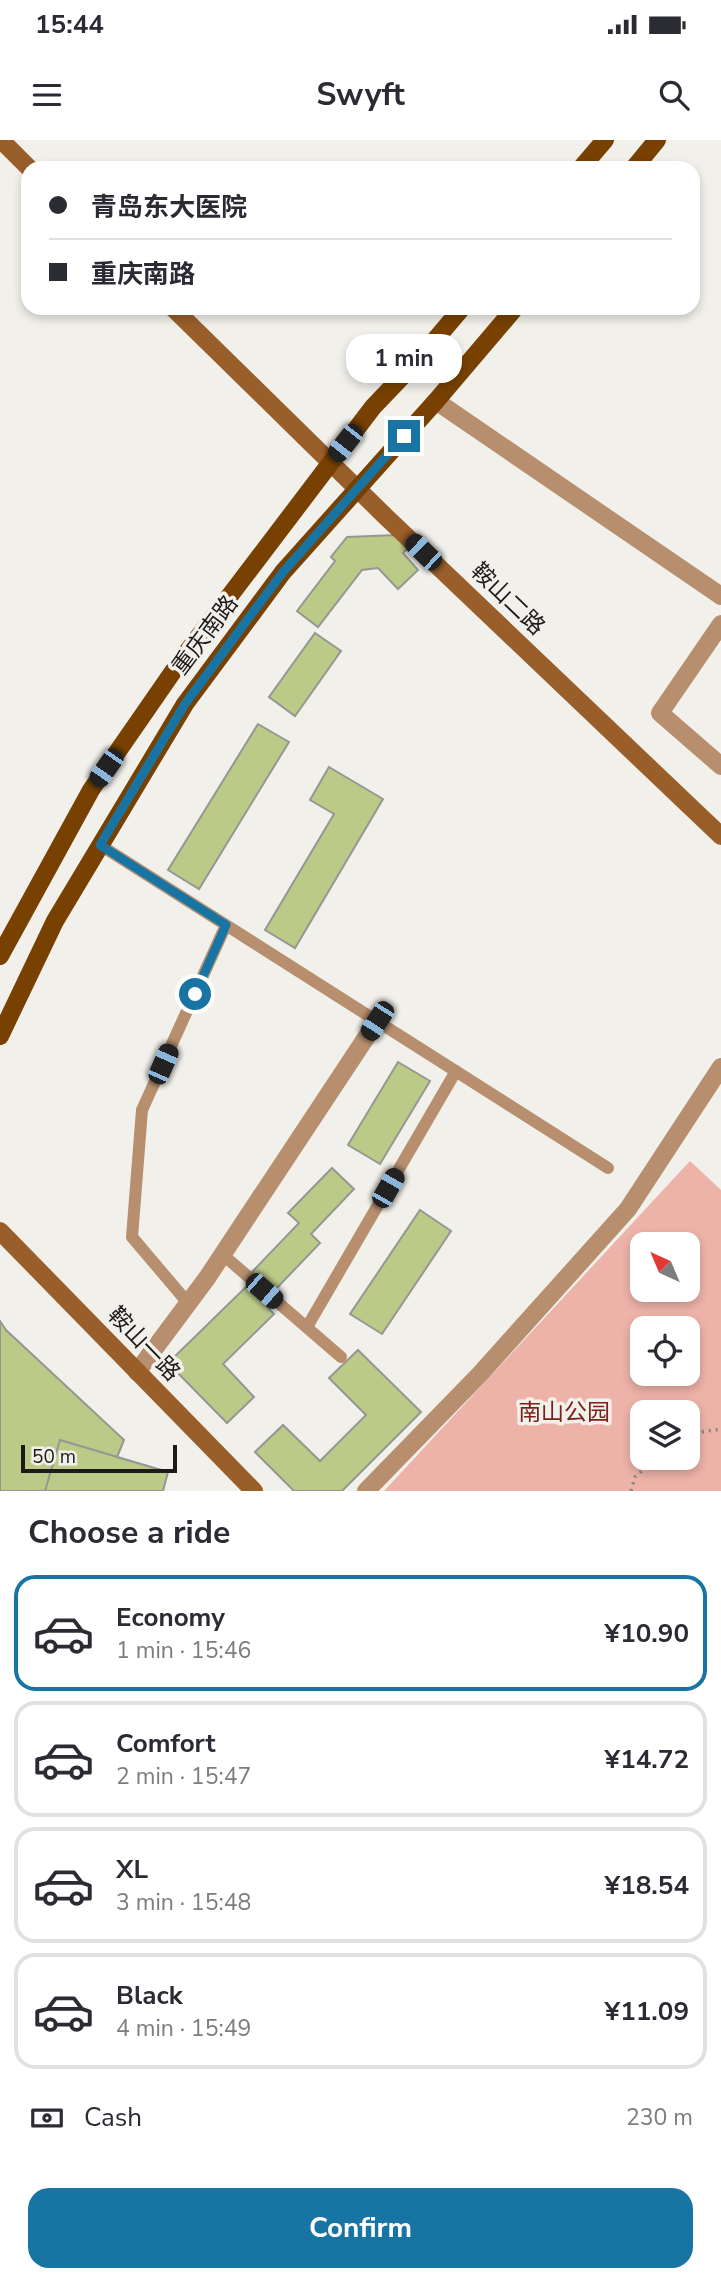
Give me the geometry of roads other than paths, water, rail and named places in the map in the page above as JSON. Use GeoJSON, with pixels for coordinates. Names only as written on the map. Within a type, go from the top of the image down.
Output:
{"type":"FeatureCollection","features":[{"type":"Feature","properties":{"kind":"main road"},"geometry":{"type":"LineString","coordinates":[[587,161],[605,140]]}},
{"type":"Feature","properties":{"kind":"main road"},"geometry":{"type":"LineString","coordinates":[[640,161],[657,140]]}},
{"type":"Feature","properties":{"kind":"main road","name":"重庆南路"},"geometry":{"type":"LineString","coordinates":[[0,956],[91,790],[181,660],[373,407],[456,315]]}},
{"type":"Feature","properties":{"kind":"main road","name":"重庆南路"},"geometry":{"type":"LineString","coordinates":[[0,1036],[55,920],[185,704],[283,572],[509,315]]}},
{"type":"Feature","properties":{"kind":"street"},"geometry":{"type":"LineString","coordinates":[[1,140],[22,161]]}},
{"type":"Feature","properties":{"kind":"street","name":"鞍山二路"},"geometry":{"type":"LineString","coordinates":[[180,315],[721,836]]}},
{"type":"Feature","properties":{"kind":"street"},"geometry":{"type":"LineString","coordinates":[[436,401],[721,596]]}},
{"type":"Feature","properties":{"kind":"street"},"geometry":{"type":"LineString","coordinates":[[721,624],[660,713],[721,766]]}},
{"type":"Feature","properties":{"kind":"street"},"geometry":{"type":"LineString","coordinates":[[137,1372],[222,1254],[377,1021]]}},
{"type":"Feature","properties":{"kind":"street"},"geometry":{"type":"LineString","coordinates":[[366,1491],[480,1374],[628,1209],[721,1067]]}},
{"type":"Feature","properties":{"kind":"street","name":"鞍山一路"},"geometry":{"type":"LineString","coordinates":[[0,1231],[254,1491]]}},
{"type":"Feature","properties":{"kind":"lane"},"geometry":{"type":"LineString","coordinates":[[100,845],[608,1168]]}},
{"type":"Feature","properties":{"kind":"lane"},"geometry":{"type":"LineString","coordinates":[[188,1303],[132,1237],[142,1110],[226,925]]}},
{"type":"Feature","properties":{"kind":"lane"},"geometry":{"type":"LineString","coordinates":[[307,1327],[456,1072]]}},
{"type":"Feature","properties":{"kind":"lane"},"geometry":{"type":"LineString","coordinates":[[222,1254],[341,1357]]}},
{"type":"Feature","properties":{"kind":"park label","name":"南山公园"},"geometry":{"type":"Point","coordinates":[564,1412]}}]}
